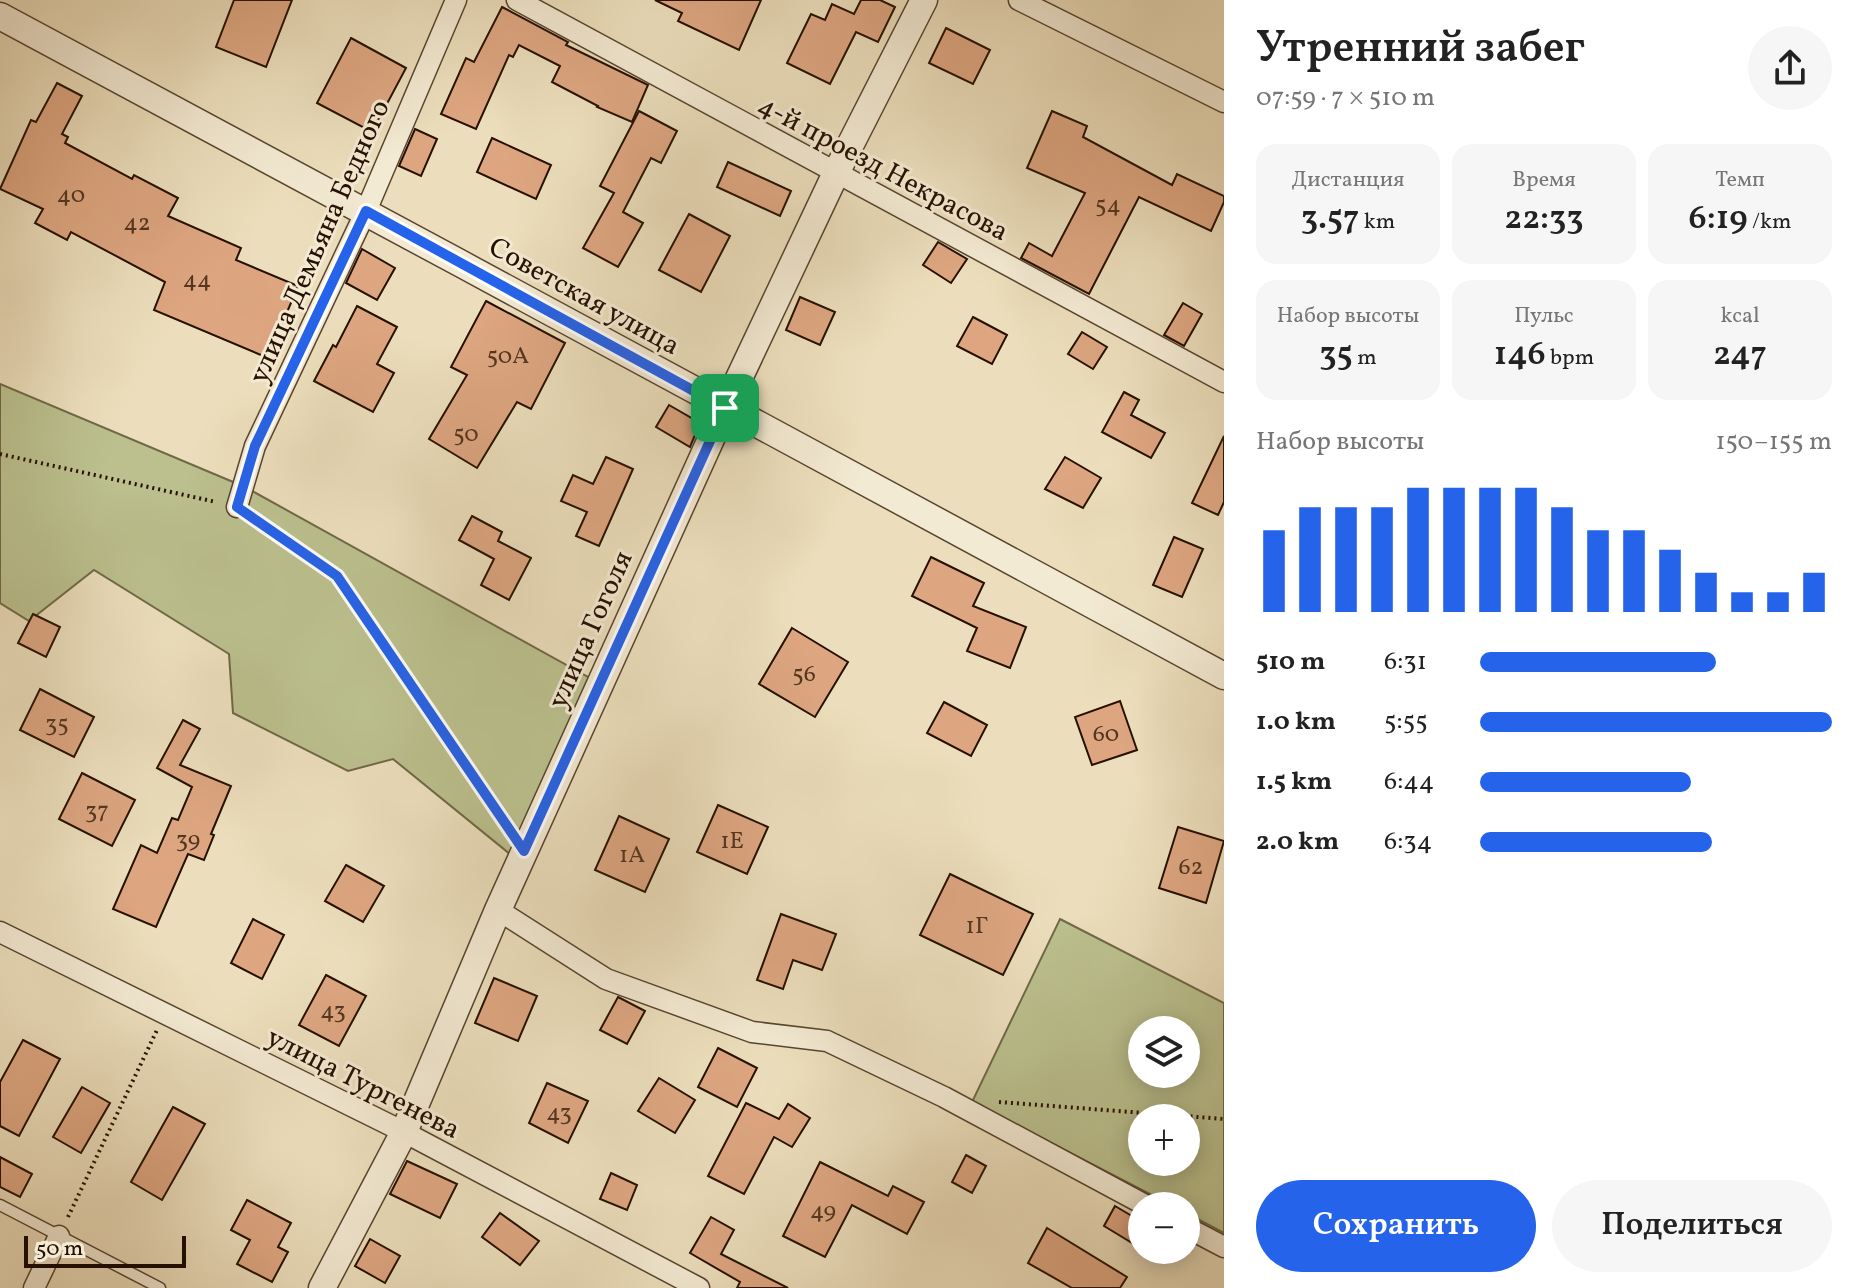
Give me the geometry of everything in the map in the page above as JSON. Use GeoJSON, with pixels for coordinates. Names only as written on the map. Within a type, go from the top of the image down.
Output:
{"type":"FeatureCollection","features":[{"type":"Feature","properties":{"kind":"street","name":"улица Демьяна Бедного"},"geometry":{"type":"LineString","coordinates":[[237,507],[255,446],[366,211],[456,0]]}},
{"type":"Feature","properties":{"kind":"street","name":"4-й проезд Некрасова"},"geometry":{"type":"LineString","coordinates":[[517,0],[1224,382]]}},
{"type":"Feature","properties":{"kind":"street","name":"улица Гоголя"},"geometry":{"type":"LineString","coordinates":[[322,1288],[404,1132],[524,851],[725,408],[836,173],[924,0]]}},
{"type":"Feature","properties":{"kind":"street"},"geometry":{"type":"LineString","coordinates":[[1019,0],[1224,102]]}},
{"type":"Feature","properties":{"kind":"street","name":"Советская улица"},"geometry":{"type":"LineString","coordinates":[[0,16],[1224,676]]}},
{"type":"Feature","properties":{"kind":"street"},"geometry":{"type":"LineString","coordinates":[[498,910],[606,979],[752,1032],[827,1041],[944,1097],[1128,1196]]}},
{"type":"Feature","properties":{"kind":"street","name":"улица Тургенева"},"geometry":{"type":"LineString","coordinates":[[0,932],[404,1132],[699,1288]]}},
{"type":"Feature","properties":{"kind":"street"},"geometry":{"type":"LineString","coordinates":[[1200,1234],[1224,1247]]}},
{"type":"Feature","properties":{"kind":"street"},"geometry":{"type":"LineString","coordinates":[[34,1288],[59,1236]]}},
{"type":"Feature","properties":{"kind":"lane"},"geometry":{"type":"LineString","coordinates":[[0,1205],[160,1288]]}},
{"type":"Feature","properties":{"kind":"path"},"geometry":{"type":"LineString","coordinates":[[0,454],[237,507],[337,576],[524,851]]}},
{"type":"Feature","properties":{"kind":"path"},"geometry":{"type":"LineString","coordinates":[[59,1236],[165,1014]]}},
{"type":"Feature","properties":{"kind":"path"},"geometry":{"type":"LineString","coordinates":[[991,1101],[1224,1119]]}},
{"type":"Feature","properties":{"kind":"green space"},"geometry":{"type":"Polygon","coordinates":[[[0,384],[245,487],[597,682],[516,859],[393,759],[348,771],[233,713],[229,654],[94,570],[29,621],[0,603],[0,384]]]}},
{"type":"Feature","properties":{"kind":"green space"},"geometry":{"type":"Polygon","coordinates":[[[1060,919],[1224,1003],[1224,1233],[1200,1220],[1200,1192],[1146,1192],[972,1102],[1060,919]]]}},
{"type":"Feature","properties":{"kind":"building"},"geometry":{"type":"Polygon","coordinates":[[[234,0],[292,0],[266,67],[216,47],[234,0]]]}},
{"type":"Feature","properties":{"kind":"building"},"geometry":{"type":"Polygon","coordinates":[[[655,0],[761,0],[739,50],[678,21],[682,13],[655,0]]]}},
{"type":"Feature","properties":{"kind":"building"},"geometry":{"type":"Polygon","coordinates":[[[861,0],[880,0],[895,7],[878,42],[856,32],[830,84],[787,63],[811,14],[825,20],[832,4],[854,14],[861,0]]]}},
{"type":"Feature","properties":{"kind":"building"},"geometry":{"type":"Polygon","coordinates":[[[502,7],[568,42],[566,45],[648,85],[632,122],[552,82],[560,66],[519,45],[513,57],[509,55],[476,129],[441,114],[466,58],[474,62],[502,7]]]}},
{"type":"Feature","properties":{"kind":"building"},"geometry":{"type":"Polygon","coordinates":[[[946,28],[990,50],[973,84],[929,63],[946,28]]]}},
{"type":"Feature","properties":{"kind":"building"},"geometry":{"type":"Polygon","coordinates":[[[351,38],[406,68],[372,132],[317,103],[351,38]]]}},
{"type":"Feature","properties":{"kind":"building"},"geometry":{"type":"Polygon","coordinates":[[[57,83],[82,96],[62,134],[68,137],[65,143],[132,179],[134,175],[178,198],[168,216],[241,248],[236,260],[298,286],[268,358],[154,310],[165,282],[71,232],[67,240],[35,223],[43,209],[0,189],[31,120],[36,122],[57,83]]]}},
{"type":"Feature","properties":{"kind":"building"},"geometry":{"type":"Polygon","coordinates":[[[639,111],[677,131],[661,163],[651,158],[623,212],[643,223],[618,267],[583,248],[614,193],[600,186],[639,111]]]}},
{"type":"Feature","properties":{"kind":"building"},"geometry":{"type":"Polygon","coordinates":[[[1052,111],[1087,126],[1083,137],[1172,185],[1177,174],[1224,196],[1211,231],[1139,197],[1089,294],[1021,258],[1029,243],[1052,256],[1085,193],[1027,168],[1052,111]]]}},
{"type":"Feature","properties":{"kind":"building"},"geometry":{"type":"Polygon","coordinates":[[[415,129],[437,139],[421,176],[399,166],[415,129]]]}},
{"type":"Feature","properties":{"kind":"building"},"geometry":{"type":"Polygon","coordinates":[[[492,138],[551,165],[536,199],[477,172],[492,138]]]}},
{"type":"Feature","properties":{"kind":"building"},"geometry":{"type":"Polygon","coordinates":[[[728,162],[791,191],[780,216],[717,187],[728,162]]]}},
{"type":"Feature","properties":{"kind":"building"},"geometry":{"type":"Polygon","coordinates":[[[689,214],[730,236],[701,292],[659,270],[689,214]]]}},
{"type":"Feature","properties":{"kind":"building"},"geometry":{"type":"Polygon","coordinates":[[[938,242],[967,259],[951,283],[923,265],[938,242]]]}},
{"type":"Feature","properties":{"kind":"building"},"geometry":{"type":"Polygon","coordinates":[[[362,249],[395,268],[377,300],[346,283],[362,249]]]}},
{"type":"Feature","properties":{"kind":"building"},"geometry":{"type":"Polygon","coordinates":[[[800,297],[835,312],[820,345],[786,330],[800,297]]]}},
{"type":"Feature","properties":{"kind":"building"},"geometry":{"type":"Polygon","coordinates":[[[486,301],[565,343],[531,409],[517,402],[477,468],[429,439],[467,375],[451,367],[486,301]]]}},
{"type":"Feature","properties":{"kind":"building"},"geometry":{"type":"Polygon","coordinates":[[[1183,303],[1202,314],[1184,346],[1164,335],[1183,303]]]}},
{"type":"Feature","properties":{"kind":"building"},"geometry":{"type":"Polygon","coordinates":[[[357,306],[397,327],[377,364],[394,373],[373,412],[314,381],[357,306]]]}},
{"type":"Feature","properties":{"kind":"building"},"geometry":{"type":"Polygon","coordinates":[[[973,317],[1007,335],[992,364],[957,346],[973,317]]]}},
{"type":"Feature","properties":{"kind":"building"},"geometry":{"type":"Polygon","coordinates":[[[1082,332],[1107,347],[1093,369],[1068,354],[1082,332]]]}},
{"type":"Feature","properties":{"kind":"building"},"geometry":{"type":"Polygon","coordinates":[[[1124,392],[1139,400],[1131,415],[1165,433],[1151,458],[1102,432],[1124,392]]]}},
{"type":"Feature","properties":{"kind":"building"},"geometry":{"type":"Polygon","coordinates":[[[669,405],[700,423],[690,447],[656,427],[669,405]]]}},
{"type":"Feature","properties":{"kind":"building"},"geometry":{"type":"Polygon","coordinates":[[[1224,436],[1224,502],[1218,515],[1192,503],[1224,436]]]}},
{"type":"Feature","properties":{"kind":"building"},"geometry":{"type":"Polygon","coordinates":[[[606,457],[633,469],[599,546],[576,536],[587,512],[561,501],[573,475],[593,484],[606,457]]]}},
{"type":"Feature","properties":{"kind":"building"},"geometry":{"type":"Polygon","coordinates":[[[1065,457],[1101,478],[1083,508],[1045,489],[1065,457]]]}},
{"type":"Feature","properties":{"kind":"building"},"geometry":{"type":"Polygon","coordinates":[[[472,516],[502,532],[498,541],[531,558],[509,600],[481,585],[494,559],[459,540],[472,516]]]}},
{"type":"Feature","properties":{"kind":"building"},"geometry":{"type":"Polygon","coordinates":[[[1174,537],[1203,549],[1182,597],[1153,585],[1174,537]]]}},
{"type":"Feature","properties":{"kind":"building"},"geometry":{"type":"Polygon","coordinates":[[[931,557],[984,583],[973,606],[1026,627],[1010,668],[967,651],[977,628],[912,596],[931,557]]]}},
{"type":"Feature","properties":{"kind":"building"},"geometry":{"type":"Polygon","coordinates":[[[33,614],[60,627],[46,657],[18,643],[33,614]]]}},
{"type":"Feature","properties":{"kind":"building"},"geometry":{"type":"Polygon","coordinates":[[[792,628],[848,662],[815,717],[759,684],[792,628]]]}},
{"type":"Feature","properties":{"kind":"building"},"geometry":{"type":"Polygon","coordinates":[[[40,689],[94,717],[74,757],[20,730],[40,689]]]}},
{"type":"Feature","properties":{"kind":"building"},"geometry":{"type":"Polygon","coordinates":[[[1120,701],[1137,750],[1092,765],[1075,717],[1120,701]]]}},
{"type":"Feature","properties":{"kind":"building"},"geometry":{"type":"Polygon","coordinates":[[[944,702],[987,725],[971,756],[927,733],[944,702]]]}},
{"type":"Feature","properties":{"kind":"building"},"geometry":{"type":"Polygon","coordinates":[[[183,720],[200,729],[180,765],[231,786],[204,860],[188,854],[156,927],[113,909],[141,845],[157,853],[172,818],[178,820],[192,787],[157,768],[183,720]]]}},
{"type":"Feature","properties":{"kind":"building"},"geometry":{"type":"Polygon","coordinates":[[[82,773],[135,800],[112,846],[59,819],[82,773]]]}},
{"type":"Feature","properties":{"kind":"building"},"geometry":{"type":"Polygon","coordinates":[[[718,805],[768,827],[747,874],[697,852],[718,805]]]}},
{"type":"Feature","properties":{"kind":"building"},"geometry":{"type":"Polygon","coordinates":[[[619,816],[669,839],[645,892],[595,870],[619,816]]]}},
{"type":"Feature","properties":{"kind":"building"},"geometry":{"type":"Polygon","coordinates":[[[1178,827],[1224,841],[1206,903],[1159,888],[1178,827]]]}},
{"type":"Feature","properties":{"kind":"building"},"geometry":{"type":"Polygon","coordinates":[[[346,865],[384,886],[363,922],[325,901],[346,865]]]}},
{"type":"Feature","properties":{"kind":"building"},"geometry":{"type":"Polygon","coordinates":[[[950,874],[1033,914],[1003,975],[920,935],[950,874]]]}},
{"type":"Feature","properties":{"kind":"building"},"geometry":{"type":"Polygon","coordinates":[[[781,914],[836,934],[822,970],[793,960],[783,989],[757,980],[781,914]]]}},
{"type":"Feature","properties":{"kind":"building"},"geometry":{"type":"Polygon","coordinates":[[[253,919],[284,935],[262,979],[231,963],[253,919]]]}},
{"type":"Feature","properties":{"kind":"building"},"geometry":{"type":"Polygon","coordinates":[[[326,975],[366,996],[339,1046],[299,1025],[326,975]]]}},
{"type":"Feature","properties":{"kind":"building"},"geometry":{"type":"Polygon","coordinates":[[[494,978],[537,996],[518,1041],[475,1023],[494,978]]]}},
{"type":"Feature","properties":{"kind":"building"},"geometry":{"type":"Polygon","coordinates":[[[618,997],[645,1011],[627,1044],[600,1030],[618,997]]]}},
{"type":"Feature","properties":{"kind":"building"},"geometry":{"type":"Polygon","coordinates":[[[23,1040],[60,1059],[19,1136],[0,1126],[0,1082],[23,1040]]]}},
{"type":"Feature","properties":{"kind":"building"},"geometry":{"type":"Polygon","coordinates":[[[718,1048],[757,1068],[737,1107],[698,1087],[718,1048]]]}},
{"type":"Feature","properties":{"kind":"building"},"geometry":{"type":"Polygon","coordinates":[[[659,1078],[695,1100],[675,1133],[638,1111],[659,1078]]]}},
{"type":"Feature","properties":{"kind":"building"},"geometry":{"type":"Polygon","coordinates":[[[547,1083],[588,1101],[568,1143],[529,1123],[547,1083]]]}},
{"type":"Feature","properties":{"kind":"building"},"geometry":{"type":"Polygon","coordinates":[[[82,1087],[110,1103],[81,1153],[53,1137],[82,1087]]]}},
{"type":"Feature","properties":{"kind":"building"},"geometry":{"type":"Polygon","coordinates":[[[746,1103],[779,1119],[788,1104],[810,1118],[792,1147],[774,1137],[744,1194],[708,1176],[746,1103]]]}},
{"type":"Feature","properties":{"kind":"building"},"geometry":{"type":"Polygon","coordinates":[[[173,1107],[205,1124],[162,1200],[131,1182],[173,1107]]]}},
{"type":"Feature","properties":{"kind":"building"},"geometry":{"type":"Polygon","coordinates":[[[966,1155],[986,1166],[972,1193],[952,1182],[966,1155]]]}},
{"type":"Feature","properties":{"kind":"building"},"geometry":{"type":"Polygon","coordinates":[[[0,1157],[32,1174],[20,1197],[0,1187],[0,1157]]]}},
{"type":"Feature","properties":{"kind":"building"},"geometry":{"type":"Polygon","coordinates":[[[407,1161],[457,1184],[440,1218],[390,1194],[407,1161]]]}},
{"type":"Feature","properties":{"kind":"building"},"geometry":{"type":"Polygon","coordinates":[[[820,1162],[888,1196],[893,1186],[924,1202],[907,1234],[852,1205],[825,1257],[783,1236],[820,1162]]]}},
{"type":"Feature","properties":{"kind":"building"},"geometry":{"type":"Polygon","coordinates":[[[611,1173],[637,1185],[627,1210],[600,1199],[611,1173]]]}},
{"type":"Feature","properties":{"kind":"building"},"geometry":{"type":"Polygon","coordinates":[[[247,1200],[291,1223],[278,1247],[288,1252],[272,1282],[237,1264],[250,1240],[231,1230],[247,1200]]]}},
{"type":"Feature","properties":{"kind":"building"},"geometry":{"type":"Polygon","coordinates":[[[1115,1206],[1128,1214],[1128,1241],[1104,1226],[1115,1206]]]}},
{"type":"Feature","properties":{"kind":"building"},"geometry":{"type":"Polygon","coordinates":[[[500,1213],[539,1241],[520,1265],[482,1237],[500,1213]]]}},
{"type":"Feature","properties":{"kind":"building"},"geometry":{"type":"Polygon","coordinates":[[[711,1217],[734,1230],[721,1254],[788,1288],[737,1288],[740,1282],[690,1253],[711,1217]]]}},
{"type":"Feature","properties":{"kind":"building"},"geometry":{"type":"Polygon","coordinates":[[[1047,1228],[1127,1277],[1120,1288],[1072,1288],[1028,1263],[1047,1228]]]}},
{"type":"Feature","properties":{"kind":"building"},"geometry":{"type":"Polygon","coordinates":[[[370,1239],[400,1256],[385,1283],[355,1266],[370,1239]]]}},
{"type":"Feature","properties":{"kind":"route"},"geometry":{"type":"LineString","coordinates":[[366,211],[725,408],[524,851],[337,576],[237,507],[255,446],[366,211]]}}]}
